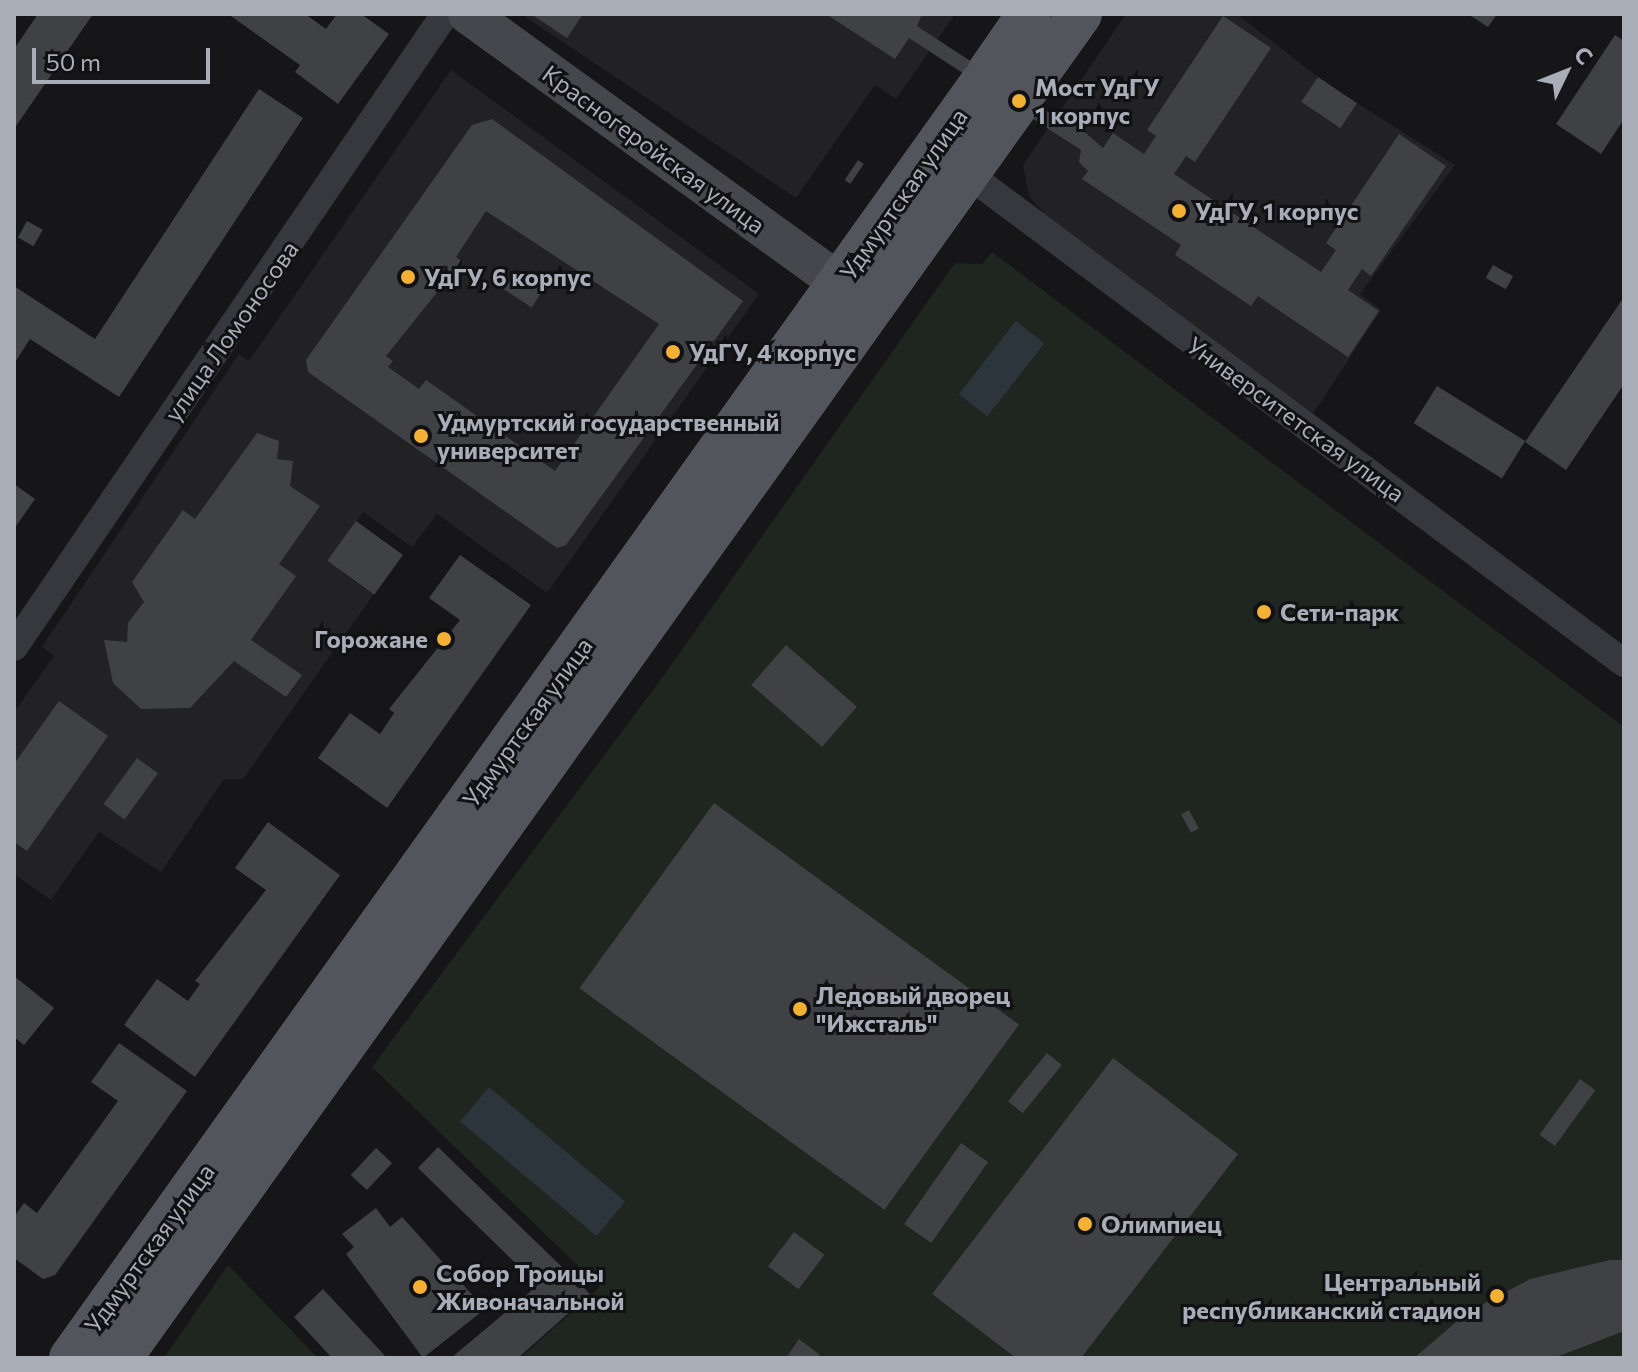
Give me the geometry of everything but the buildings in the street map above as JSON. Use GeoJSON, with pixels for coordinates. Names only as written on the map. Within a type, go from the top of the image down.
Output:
{"type":"FeatureCollection","features":[{"type":"Feature","properties":{"kind":"main road","name":"Удмуртская улица"},"geometry":{"type":"LineString","coordinates":[[71,1358],[460,851],[969,175],[1029,14]]}},
{"type":"Feature","properties":{"kind":"main road","name":"Удмуртская улица"},"geometry":{"type":"LineString","coordinates":[[120,1358],[840,283],[1002,89],[1080,14]]}},
{"type":"Feature","properties":{"kind":"street","name":"улица Ломоносова"},"geometry":{"type":"LineString","coordinates":[[14,647],[445,14]]}},
{"type":"Feature","properties":{"kind":"street","name":"Красногеройская улица"},"geometry":{"type":"LineString","coordinates":[[468,14],[840,283]]}},
{"type":"Feature","properties":{"kind":"street","name":"Университетская улица"},"geometry":{"type":"LineString","coordinates":[[969,175],[1624,663]]}},
{"type":"Feature","properties":{"kind":"shaded area"},"geometry":{"type":"Polygon","coordinates":[[[521,14],[955,14],[896,99],[875,85],[796,198],[521,14]]]}},
{"type":"Feature","properties":{"kind":"shaded area"},"geometry":{"type":"Polygon","coordinates":[[[1126,14],[1237,14],[1318,77],[1302,102],[1339,128],[1357,103],[1455,165],[1360,294],[1381,310],[1313,414],[1052,222],[1029,196],[1023,165],[1126,14]]]}},
{"type":"Feature","properties":{"kind":"shaded area","name":"Удмуртский государственный университет"},"geometry":{"type":"Polygon","coordinates":[[[451,70],[759,294],[547,593],[437,514],[412,547],[363,512],[327,561],[373,595],[243,779],[224,779],[161,872],[99,832],[51,900],[14,874],[14,712],[54,656],[42,647],[239,354],[249,361],[451,70]]]}},
{"type":"Feature","properties":{"kind":"shaded area"},"geometry":{"type":"Polygon","coordinates":[[[992,252],[1624,727],[1624,1358],[520,1358],[600,1287],[372,1067],[664,675],[955,263],[982,264],[992,252]]]}},
{"type":"Feature","properties":{"kind":"shaded area"},"geometry":{"type":"Polygon","coordinates":[[[1016,321],[1044,343],[987,416],[959,394],[1016,321]]]}},
{"type":"Feature","properties":{"kind":"shaded area"},"geometry":{"type":"Polygon","coordinates":[[[489,1087],[625,1201],[596,1236],[460,1121],[489,1087]]]}},
{"type":"Feature","properties":{"kind":"shaded area"},"geometry":{"type":"Polygon","coordinates":[[[228,1265],[318,1358],[164,1358],[228,1265]]]}},
{"type":"Feature","properties":{"kind":"place","name":"Мост УдГУ 1 корпус"},"geometry":{"type":"Point","coordinates":[1019,101]}},
{"type":"Feature","properties":{"kind":"place","name":"УдГУ, 1 корпус"},"geometry":{"type":"Point","coordinates":[1179,211]}},
{"type":"Feature","properties":{"kind":"place","name":"УдГУ, 6 корпус"},"geometry":{"type":"Point","coordinates":[408,277]}},
{"type":"Feature","properties":{"kind":"place","name":"УдГУ, 4 корпус"},"geometry":{"type":"Point","coordinates":[673,352]}},
{"type":"Feature","properties":{"kind":"place","name":"Удмуртский государственный университет"},"geometry":{"type":"Point","coordinates":[421,436]}},
{"type":"Feature","properties":{"kind":"place","name":"Сети-парк"},"geometry":{"type":"Point","coordinates":[1264,612]}},
{"type":"Feature","properties":{"kind":"place","name":"Горожане"},"geometry":{"type":"Point","coordinates":[444,639]}},
{"type":"Feature","properties":{"kind":"place","name":"Ледовый дворец \"Ижсталь\""},"geometry":{"type":"Point","coordinates":[800,1009]}},
{"type":"Feature","properties":{"kind":"place","name":"Олимпиец"},"geometry":{"type":"Point","coordinates":[1085,1224]}},
{"type":"Feature","properties":{"kind":"place","name":"Собор Троицы Живоначальной"},"geometry":{"type":"Point","coordinates":[420,1287]}},
{"type":"Feature","properties":{"kind":"place","name":"Центральный республиканский стадион"},"geometry":{"type":"Point","coordinates":[1497,1296]}}]}
